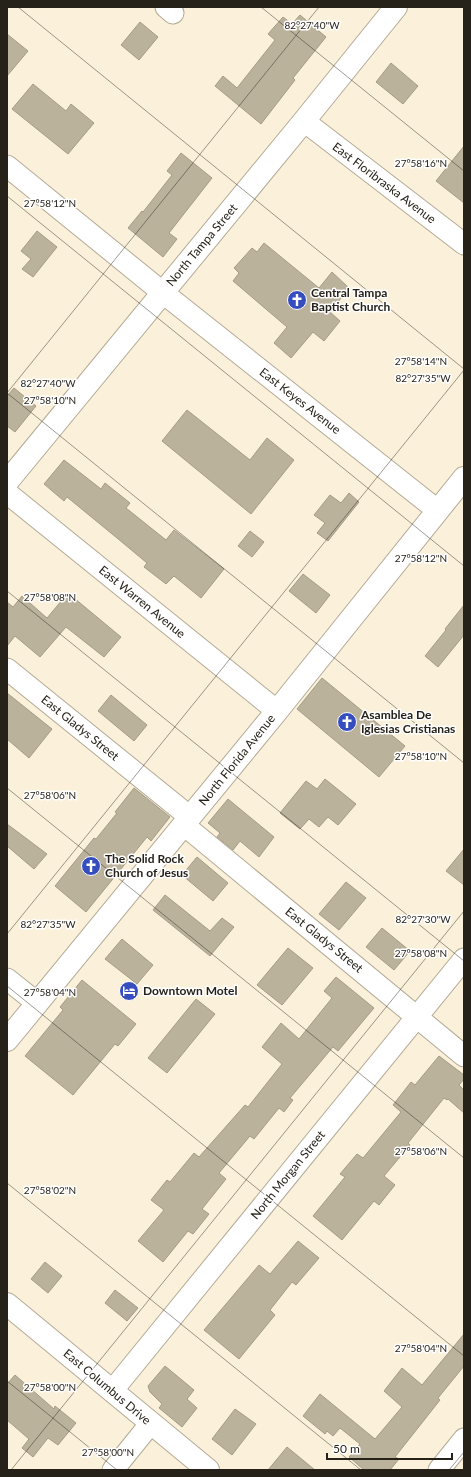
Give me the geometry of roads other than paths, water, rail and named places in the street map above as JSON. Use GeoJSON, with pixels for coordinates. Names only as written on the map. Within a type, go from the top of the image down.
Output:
{"type":"FeatureCollection","features":[{"type":"Feature","properties":{"kind":"main road","name":"North Tampa Street"},"geometry":{"type":"LineString","coordinates":[[7,482],[396,7]]}},
{"type":"Feature","properties":{"kind":"main road","name":"North Florida Avenue"},"geometry":{"type":"LineString","coordinates":[[7,1040],[277,711],[464,478]]}},
{"type":"Feature","properties":{"kind":"main road","name":"East Columbus Drive"},"geometry":{"type":"LineString","coordinates":[[7,1304],[208,1470]]}},
{"type":"Feature","properties":{"kind":"street","name":"East Floribraska Avenue"},"geometry":{"type":"LineString","coordinates":[[304,121],[464,244]]}},
{"type":"Feature","properties":{"kind":"street","name":"East Keyes Avenue"},"geometry":{"type":"LineString","coordinates":[[7,166],[162,292],[438,510]]}},
{"type":"Feature","properties":{"kind":"street","name":"East Warren Avenue"},"geometry":{"type":"LineString","coordinates":[[7,493],[277,711]]}},
{"type":"Feature","properties":{"kind":"street","name":"East Gladys Street"},"geometry":{"type":"LineString","coordinates":[[7,669],[464,1056]]}},
{"type":"Feature","properties":{"kind":"street","name":"North Morgan Street"},"geometry":{"type":"LineString","coordinates":[[112,1391],[464,960]]}},
{"type":"Feature","properties":{"kind":"street"},"geometry":{"type":"LineString","coordinates":[[7,979],[37,1003]]}},
{"type":"Feature","properties":{"kind":"street"},"geometry":{"type":"LineString","coordinates":[[113,1470],[151,1423]]}},
{"type":"Feature","properties":{"kind":"street"},"geometry":{"type":"LineString","coordinates":[[439,1470],[464,1439]]}},
{"type":"Feature","properties":{"kind":"place","name":"Central Tampa Baptist Church"},"geometry":{"type":"Point","coordinates":[297,300]}},
{"type":"Feature","properties":{"kind":"place","name":"Asamblea De Iglesias Cristianas"},"geometry":{"type":"Point","coordinates":[347,722]}},
{"type":"Feature","properties":{"kind":"place","name":"The Solid Rock Church of Jesus"},"geometry":{"type":"Point","coordinates":[91,866]}},
{"type":"Feature","properties":{"kind":"place","name":"Downtown Motel"},"geometry":{"type":"Point","coordinates":[129,991]}}]}
